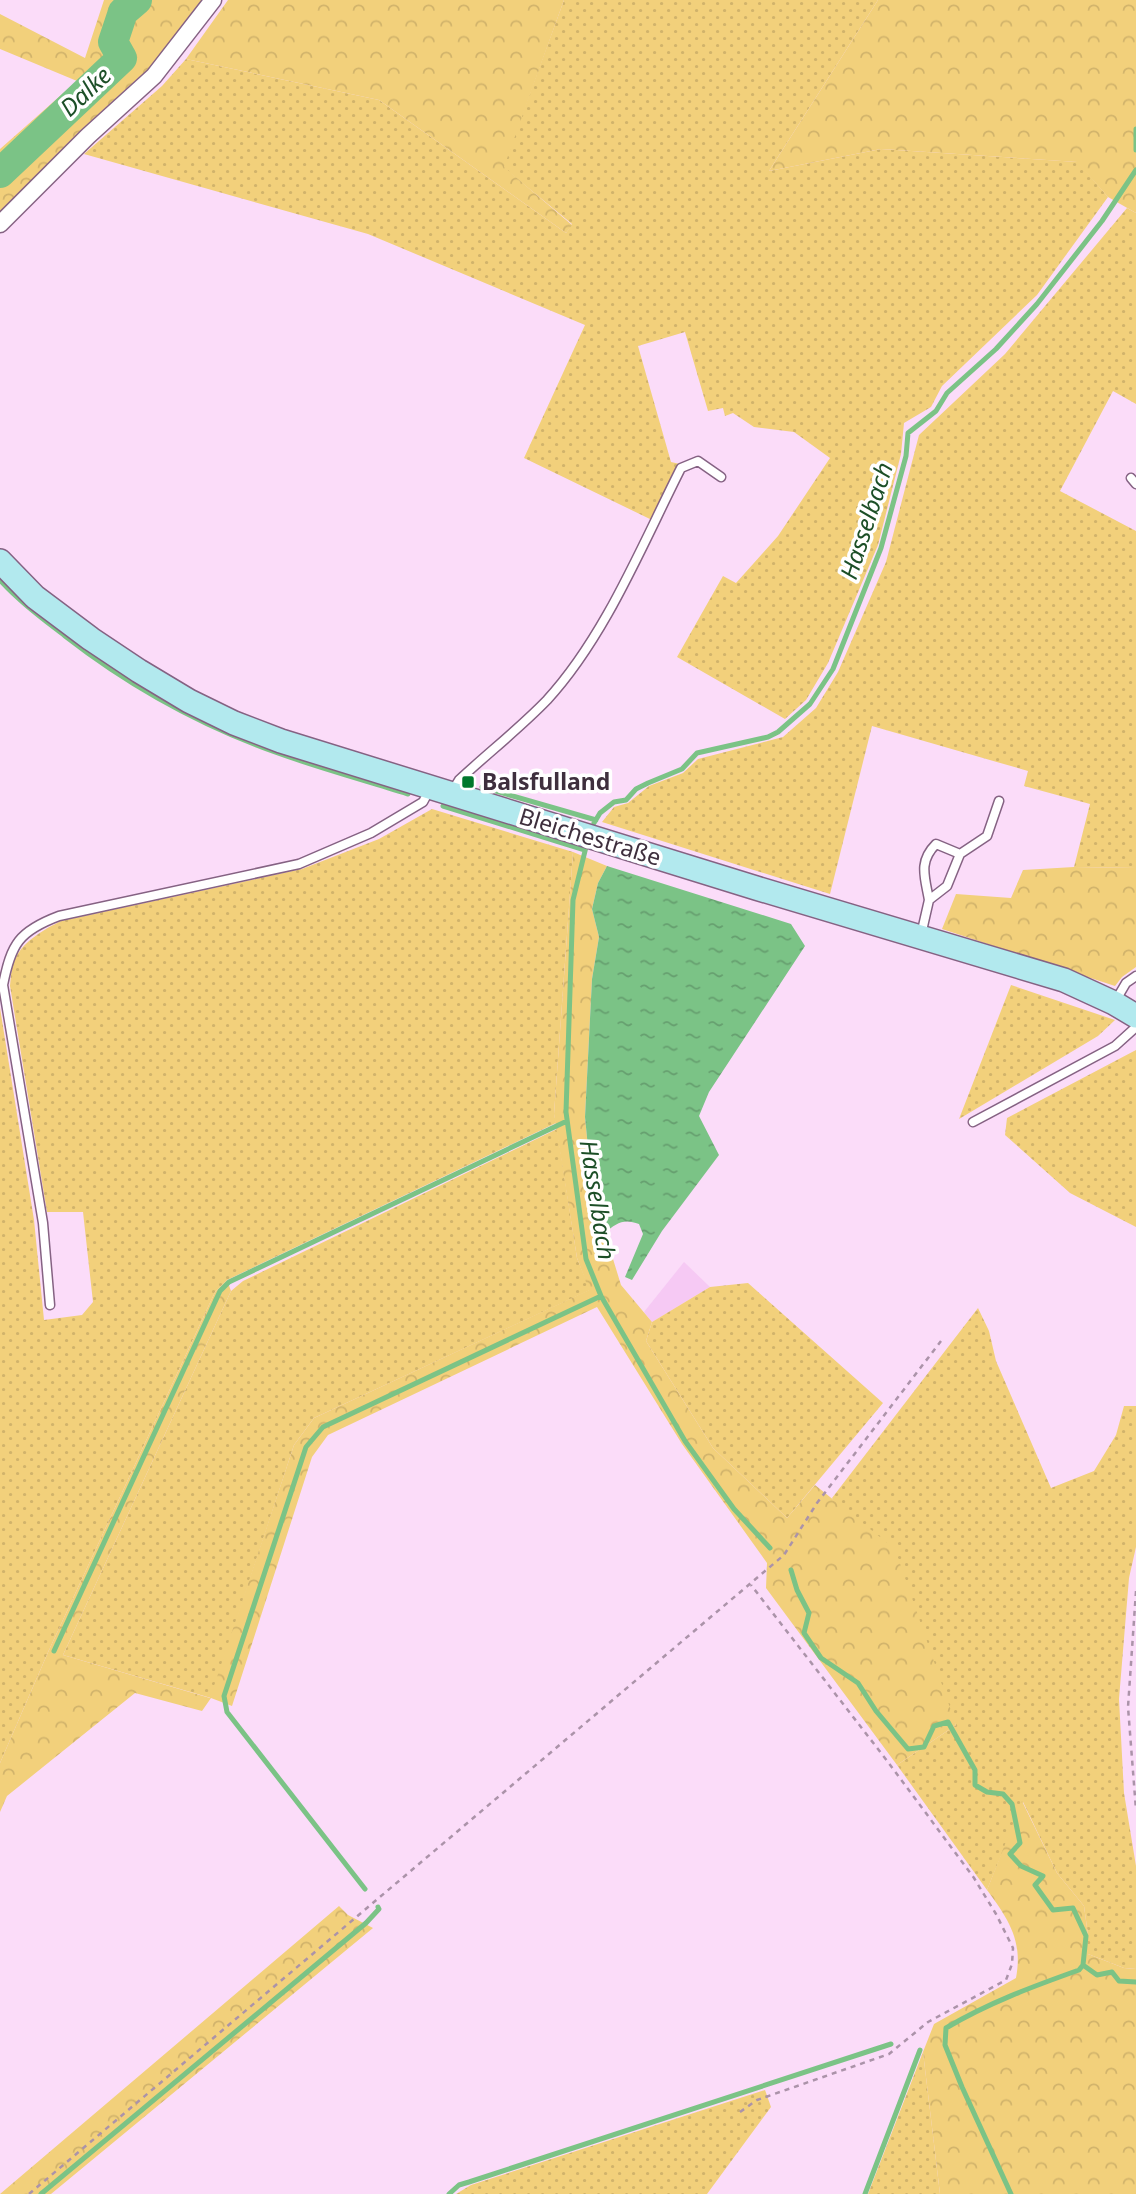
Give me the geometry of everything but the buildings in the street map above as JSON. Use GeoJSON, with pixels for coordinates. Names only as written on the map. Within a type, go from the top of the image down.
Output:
{"type":"FeatureCollection","features":[{"type":"Feature","properties":{"kind":"street"},"geometry":{"type":"LineString","coordinates":[[0,224],[88,136],[155,76],[213,0]]}},
{"type":"Feature","properties":{"kind":"street","name":"Bleichestraße"},"geometry":{"type":"LineString","coordinates":[[0,561],[35,597],[91,639],[189,701],[234,723],[281,741],[1064,980],[1136,1016]]}},
{"type":"Feature","properties":{"kind":"lane"},"geometry":{"type":"LineString","coordinates":[[50,1305],[43,1223],[3,985],[14,945],[39,923],[59,916],[299,864],[371,833],[460,780],[546,701],[571,670],[605,618],[681,468],[698,461],[721,477]]}},
{"type":"Feature","properties":{"kind":"lane"},"geometry":{"type":"LineString","coordinates":[[929,900],[947,886],[960,854],[987,836],[999,801]]}},
{"type":"Feature","properties":{"kind":"lane"},"geometry":{"type":"LineString","coordinates":[[920,938],[929,900],[924,871],[926,853],[936,844],[960,854]]}},
{"type":"Feature","properties":{"kind":"lane"},"geometry":{"type":"LineString","coordinates":[[1114,1003],[1126,983],[1136,976]]}},
{"type":"Feature","properties":{"kind":"lane"},"geometry":{"type":"LineString","coordinates":[[973,1122],[1115,1046],[1136,1027]]}},
{"type":"Feature","properties":{"kind":"path"},"geometry":{"type":"LineString","coordinates":[[29,2194],[784,1555],[817,1503],[941,1341]]}},
{"type":"Feature","properties":{"kind":"path"},"geometry":{"type":"LineString","coordinates":[[740,2112],[757,2101],[889,2054],[928,2022],[1006,1980],[1012,1964],[1013,1948],[974,1878],[751,1584]]}},
{"type":"Feature","properties":{"kind":"path"},"geometry":{"type":"LineString","coordinates":[[1136,1591],[1128,1707],[1136,1810]]}},
{"type":"Feature","properties":{"kind":"shaded area"},"geometry":{"type":"Polygon","coordinates":[[[684,1262],[710,1287],[652,1322],[644,1312],[684,1262]]]}},
{"type":"Feature","properties":{"kind":"green space"},"geometry":{"type":"Polygon","coordinates":[[[104,0],[206,0],[157,61],[80,131],[0,212],[0,149],[77,81],[0,49],[0,14],[85,58],[104,0]]]}},
{"type":"Feature","properties":{"kind":"green space"},"geometry":{"type":"Polygon","coordinates":[[[228,0],[564,0],[504,167],[572,225],[566,233],[379,100],[186,59],[228,0]]]}},
{"type":"Feature","properties":{"kind":"green space"},"geometry":{"type":"Polygon","coordinates":[[[564,0],[878,0],[769,171],[881,149],[1078,162],[1108,197],[1037,295],[942,386],[931,407],[904,423],[901,454],[878,545],[828,663],[806,700],[785,719],[677,657],[723,576],[736,583],[778,536],[830,458],[794,432],[754,427],[733,413],[725,416],[723,408],[708,411],[685,332],[638,346],[671,462],[680,464],[652,520],[524,458],[585,325],[368,234],[84,154],[162,86],[186,59],[379,100],[566,233],[572,224],[503,167],[564,0]]]}},
{"type":"Feature","properties":{"kind":"green space"},"geometry":{"type":"Polygon","coordinates":[[[878,0],[1136,0],[1136,213],[1108,197],[1077,162],[881,149],[769,171],[878,0]]]}},
{"type":"Feature","properties":{"kind":"green space"},"geometry":{"type":"Polygon","coordinates":[[[1127,208],[1136,213],[1136,404],[1113,391],[1060,491],[1136,531],[1136,868],[1074,867],[1090,804],[1024,786],[1028,771],[872,726],[830,894],[602,822],[614,807],[628,803],[649,786],[683,773],[698,759],[783,737],[816,708],[838,672],[886,562],[919,435],[1005,354],[1127,208]]]}},
{"type":"Feature","properties":{"kind":"green space"},"geometry":{"type":"Polygon","coordinates":[[[432,809],[573,852],[554,1114],[556,1123],[227,1280],[215,1292],[49,1650],[0,1763],[0,1008],[34,1220],[44,1320],[82,1315],[93,1302],[83,1212],[47,1212],[10,986],[14,960],[30,940],[61,921],[302,869],[379,839],[432,809]]]}},
{"type":"Feature","properties":{"kind":"green space"},"geometry":{"type":"Polygon","coordinates":[[[573,852],[607,866],[598,883],[592,909],[599,937],[592,979],[585,1117],[591,1178],[621,1285],[652,1322],[646,1341],[713,1448],[787,1518],[815,1485],[895,1549],[956,1725],[897,1765],[766,1588],[767,1563],[682,1444],[597,1307],[328,1435],[312,1457],[232,1706],[211,1698],[202,1711],[135,1693],[7,1796],[0,1812],[0,1763],[49,1650],[215,1292],[227,1280],[231,1291],[63,1655],[210,1698],[294,1445],[314,1418],[589,1290],[577,1258],[554,1114],[573,852]]]}},
{"type":"Feature","properties":{"kind":"green space"},"geometry":{"type":"Polygon","coordinates":[[[1136,868],[1136,967],[1115,986],[942,929],[956,894],[1011,898],[1023,870],[1136,868]]]}},
{"type":"Feature","properties":{"kind":"green space"},"geometry":{"type":"Polygon","coordinates":[[[1011,985],[1115,1020],[1098,1036],[959,1119],[1011,985]]]}},
{"type":"Feature","properties":{"kind":"green space"},"geometry":{"type":"Polygon","coordinates":[[[1136,1050],[1136,1227],[1070,1193],[1005,1135],[1007,1118],[1136,1050]]]}},
{"type":"Feature","properties":{"kind":"green space"},"geometry":{"type":"Polygon","coordinates":[[[557,1129],[577,1258],[590,1290],[314,1418],[294,1445],[211,1698],[63,1655],[231,1291],[243,1281],[557,1129]]]}},
{"type":"Feature","properties":{"kind":"green space"},"geometry":{"type":"Polygon","coordinates":[[[748,1283],[883,1403],[787,1518],[713,1448],[646,1341],[652,1322],[710,1287],[748,1283]]]}},
{"type":"Feature","properties":{"kind":"green space"},"geometry":{"type":"Polygon","coordinates":[[[978,1308],[989,1331],[996,1361],[1051,1488],[1094,1471],[1116,1435],[1124,1406],[1136,1406],[1136,1547],[1129,1578],[1119,1699],[1124,1793],[1136,1866],[1136,1969],[1124,1968],[1088,1954],[1084,1906],[1057,1873],[1023,1802],[987,1890],[897,1765],[956,1725],[832,1498],[978,1308]]]}},
{"type":"Feature","properties":{"kind":"green space"},"geometry":{"type":"Polygon","coordinates":[[[1022,1801],[1057,1873],[1084,1906],[1088,1954],[1124,1968],[1136,1969],[1136,2194],[940,2194],[923,2052],[934,2024],[1016,1978],[1016,1942],[1008,1921],[987,1890],[1022,1801]]]}},
{"type":"Feature","properties":{"kind":"green space"},"geometry":{"type":"Polygon","coordinates":[[[339,1906],[348,1915],[373,1928],[51,2194],[0,2194],[339,1906]]]}},
{"type":"Feature","properties":{"kind":"green space"},"geometry":{"type":"Polygon","coordinates":[[[923,2052],[940,2194],[868,2194],[923,2052]]]}},
{"type":"Feature","properties":{"kind":"green space"},"geometry":{"type":"Polygon","coordinates":[[[765,2090],[771,2107],[707,2194],[456,2194],[471,2185],[765,2090]]]}},
{"type":"Feature","properties":{"kind":"water"},"geometry":{"type":"Polygon","coordinates":[[[607,866],[791,924],[805,946],[709,1092],[699,1116],[719,1155],[662,1231],[632,1280],[625,1277],[643,1234],[639,1224],[629,1221],[617,1224],[605,1233],[591,1178],[585,1117],[592,979],[599,937],[592,909],[598,883],[607,866]]]}},
{"type":"Feature","properties":{"kind":"waterway","name":"Dalke"},"geometry":{"type":"LineString","coordinates":[[0,173],[122,58],[113,42],[123,12],[137,0]]}},
{"type":"Feature","properties":{"kind":"waterway","name":"Hasselbach"},"geometry":{"type":"LineString","coordinates":[[1136,129],[1136,150]]}},
{"type":"Feature","properties":{"kind":"waterway","name":"Hasselbach"},"geometry":{"type":"LineString","coordinates":[[594,823],[600,813],[614,802],[626,800],[636,789],[682,769],[697,753],[768,737],[778,732],[810,704],[833,669],[881,548],[906,456],[908,433],[936,411],[947,393],[996,349],[1037,304],[1102,221],[1136,170]]}},
{"type":"Feature","properties":{"kind":"waterway"},"geometry":{"type":"LineString","coordinates":[[0,580],[31,609],[89,654],[139,687],[192,716],[275,752],[408,794]]}},
{"type":"Feature","properties":{"kind":"waterway"},"geometry":{"type":"LineString","coordinates":[[482,787],[596,820]]}},
{"type":"Feature","properties":{"kind":"waterway"},"geometry":{"type":"LineString","coordinates":[[443,806],[585,850]]}},
{"type":"Feature","properties":{"kind":"waterway","name":"Hasselbach"},"geometry":{"type":"LineString","coordinates":[[586,847],[573,900],[566,1112],[586,1259],[601,1296],[685,1441],[734,1509],[770,1548]]}},
{"type":"Feature","properties":{"kind":"waterway"},"geometry":{"type":"LineString","coordinates":[[54,1651],[220,1291],[229,1282],[567,1121]]}},
{"type":"Feature","properties":{"kind":"waterway"},"geometry":{"type":"LineString","coordinates":[[365,1889],[227,1712],[224,1696],[306,1447],[323,1427],[601,1296]]}},
{"type":"Feature","properties":{"kind":"waterway","name":"Hasselbach"},"geometry":{"type":"LineString","coordinates":[[791,1570],[797,1590],[809,1613],[804,1633],[821,1658],[858,1683],[876,1711],[908,1749],[924,1747],[934,1726],[948,1722],[975,1770],[975,1785],[987,1792],[1003,1794],[1012,1804],[1020,1843],[1010,1854],[1021,1866],[1043,1876],[1035,1885],[1053,1910],[1073,1908],[1086,1936],[1083,1965],[1097,1975],[1112,1972],[1119,1981],[1136,1982]]}},
{"type":"Feature","properties":{"kind":"waterway"},"geometry":{"type":"LineString","coordinates":[[41,2194],[366,1923],[378,1907]]}},
{"type":"Feature","properties":{"kind":"waterway"},"geometry":{"type":"LineString","coordinates":[[1011,2194],[945,2045],[946,2028],[995,2003],[1079,1970],[1083,1965]]}},
{"type":"Feature","properties":{"kind":"waterway"},"geometry":{"type":"LineString","coordinates":[[449,2194],[459,2185],[891,2044]]}},
{"type":"Feature","properties":{"kind":"waterway"},"geometry":{"type":"LineString","coordinates":[[865,2194],[920,2050]]}},
{"type":"Feature","properties":{"kind":"place","name":"Balsfulland"},"geometry":{"type":"Point","coordinates":[468,782]}}]}
